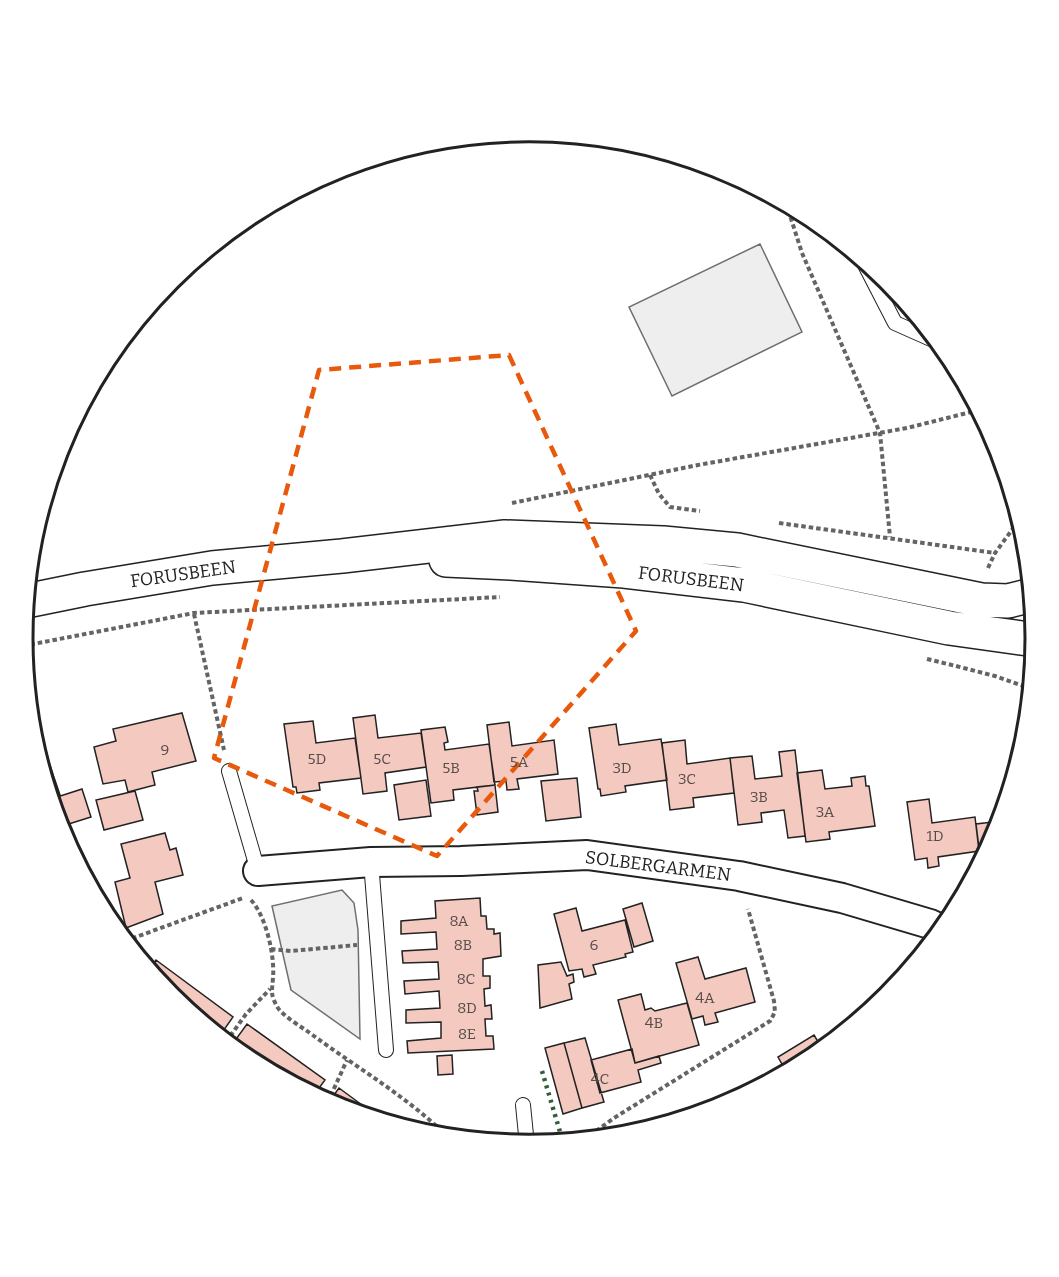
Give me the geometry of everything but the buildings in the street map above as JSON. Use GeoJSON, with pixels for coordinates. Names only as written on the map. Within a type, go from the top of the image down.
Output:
{"type":"FeatureCollection","features":[{"type":"Feature","properties":{"kind":"main road","name":"FORUSBEEN"},"geometry":{"type":"LineString","coordinates":[[35,599],[212,568],[505,537],[663,543],[737,550],[981,600],[1008,601],[1024,597]]}},
{"type":"Feature","properties":{"kind":"main road","name":"FORUSBEEN"},"geometry":{"type":"LineString","coordinates":[[342,556],[522,563],[624,571],[744,585],[949,628],[1026,639]]}},
{"type":"Feature","properties":{"kind":"street","name":"SOLBERGARMEN"},"geometry":{"type":"LineString","coordinates":[[258,871],[371,862],[461,861],[587,855],[739,876],[842,898],[933,927]]}},
{"type":"Feature","properties":{"kind":"lane"},"geometry":{"type":"LineString","coordinates":[[872,279],[895,323],[922,335]]}},
{"type":"Feature","properties":{"kind":"lane"},"geometry":{"type":"LineString","coordinates":[[229,771],[258,871]]}},
{"type":"Feature","properties":{"kind":"lane"},"geometry":{"type":"LineString","coordinates":[[371,862],[386,1050]]}},
{"type":"Feature","properties":{"kind":"lane"},"geometry":{"type":"LineString","coordinates":[[523,1105],[526,1135]]}},
{"type":"Feature","properties":{"kind":"path"},"geometry":{"type":"LineString","coordinates":[[790,217],[802,253],[880,433],[890,537]]}},
{"type":"Feature","properties":{"kind":"path"},"geometry":{"type":"LineString","coordinates":[[504,505],[650,474],[880,433],[971,412]]}},
{"type":"Feature","properties":{"kind":"path"},"geometry":{"type":"LineString","coordinates":[[650,474],[659,494],[670,507],[708,513]]}},
{"type":"Feature","properties":{"kind":"path"},"geometry":{"type":"LineString","coordinates":[[773,522],[995,553]]}},
{"type":"Feature","properties":{"kind":"path"},"geometry":{"type":"LineString","coordinates":[[985,573],[995,553],[1013,528]]}},
{"type":"Feature","properties":{"kind":"path"},"geometry":{"type":"LineString","coordinates":[[33,644],[194,613],[505,597]]}},
{"type":"Feature","properties":{"kind":"path"},"geometry":{"type":"LineString","coordinates":[[194,613],[229,771]]}},
{"type":"Feature","properties":{"kind":"path"},"geometry":{"type":"LineString","coordinates":[[923,658],[995,676],[1024,686]]}},
{"type":"Feature","properties":{"kind":"path"},"geometry":{"type":"LineString","coordinates":[[956,666],[958,659]]}},
{"type":"Feature","properties":{"kind":"path"},"geometry":{"type":"LineString","coordinates":[[597,1130],[770,1021],[775,1012],[774,1001],[739,876]]}},
{"type":"Feature","properties":{"kind":"path"},"geometry":{"type":"LineString","coordinates":[[134,938],[247,896],[259,909],[271,949],[273,978],[270,989],[246,1014],[231,1035]]}},
{"type":"Feature","properties":{"kind":"path"},"geometry":{"type":"LineString","coordinates":[[271,949],[291,951],[377,943]]}},
{"type":"Feature","properties":{"kind":"path"},"geometry":{"type":"LineString","coordinates":[[270,989],[279,1010],[437,1126]]}},
{"type":"Feature","properties":{"kind":"path"},"geometry":{"type":"LineString","coordinates":[[331,1094],[347,1060]]}},
{"type":"Feature","properties":{"kind":"highlighted area"},"geometry":{"type":"Polygon","coordinates":[[[509,355],[636,631],[437,856],[214,758],[319,370],[509,355]]]}},
{"type":"Feature","properties":{"kind":"shaded area"},"geometry":{"type":"Polygon","coordinates":[[[760,244],[802,332],[672,396],[629,307],[760,244]]]}},
{"type":"Feature","properties":{"kind":"shaded area"},"geometry":{"type":"Polygon","coordinates":[[[342,890],[354,903],[358,930],[360,1039],[291,990],[272,906],[342,890]]]}},
{"type":"Feature","properties":{"kind":"hedge"},"geometry":{"type":"LineString","coordinates":[[542,1071],[561,1134]]}}]}
